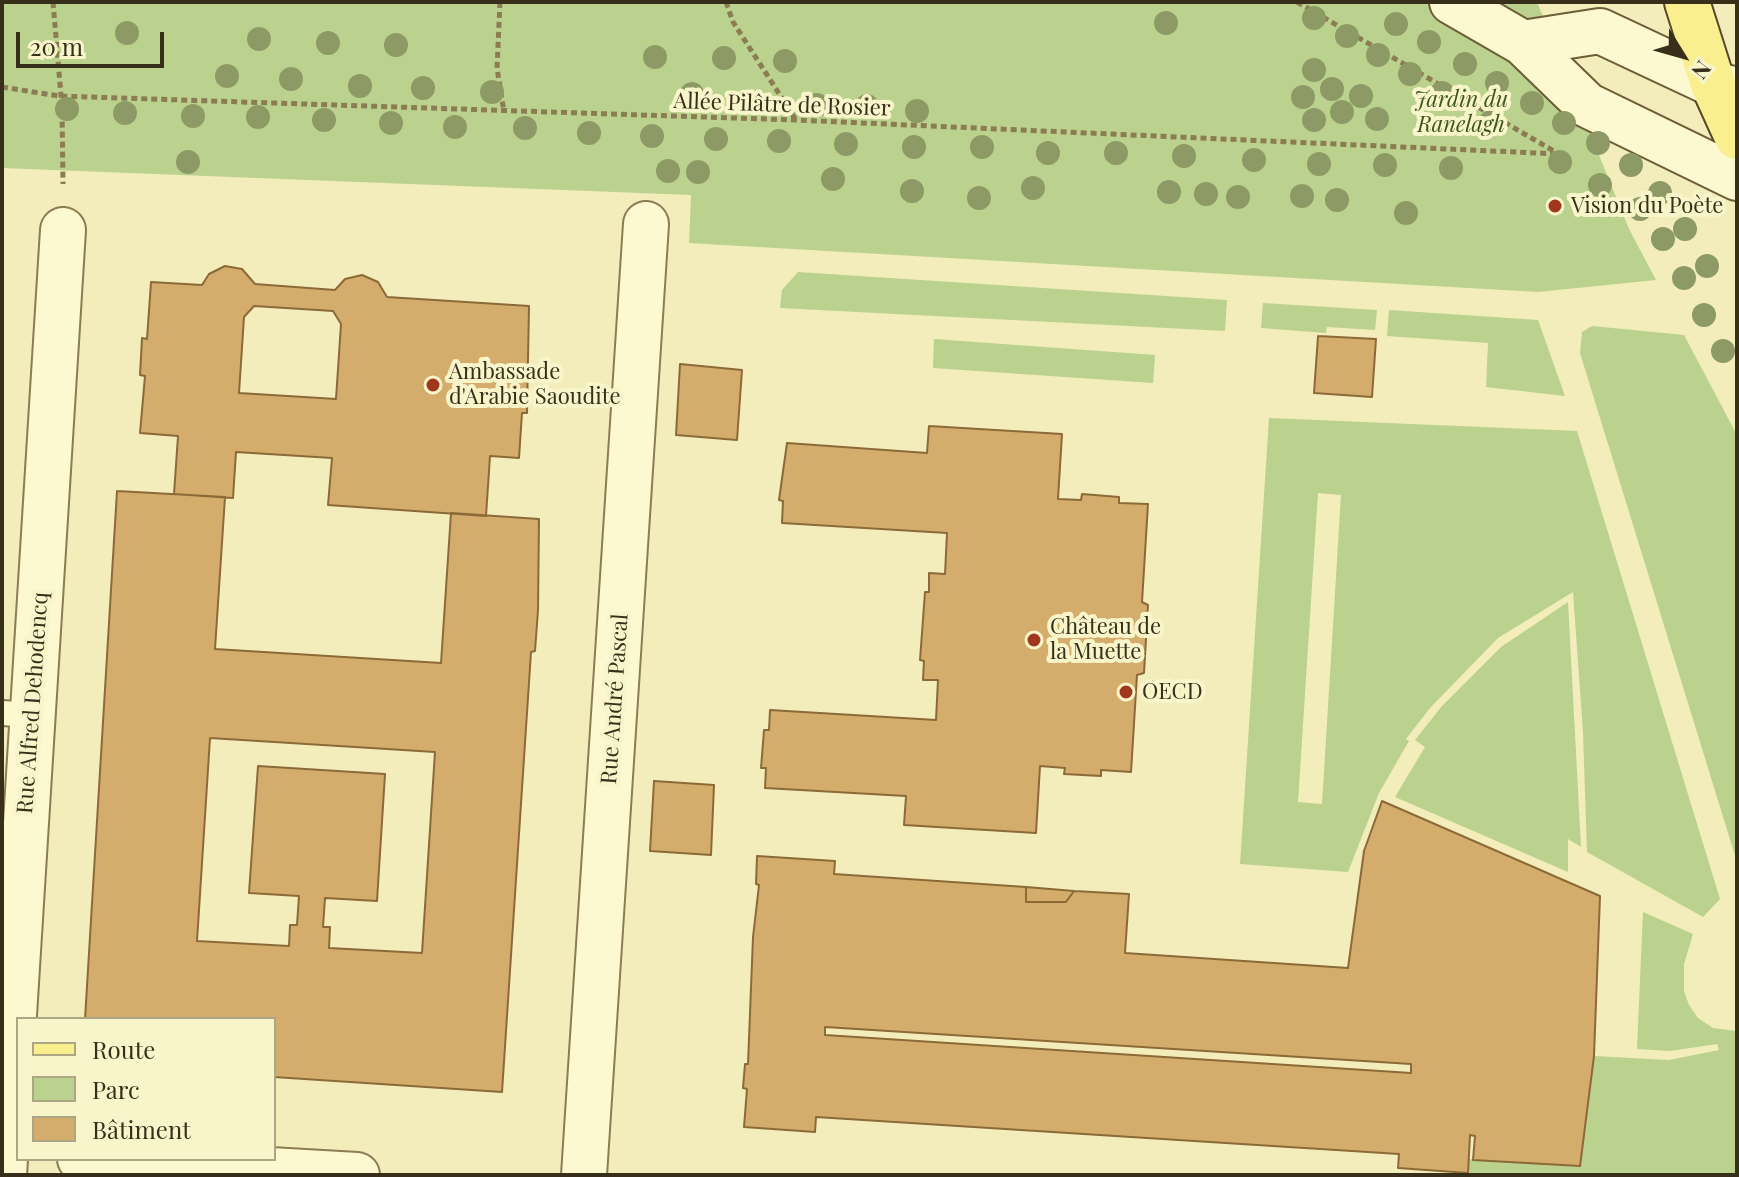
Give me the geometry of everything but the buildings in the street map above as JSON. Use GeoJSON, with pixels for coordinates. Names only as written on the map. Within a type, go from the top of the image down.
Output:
{"type":"FeatureCollection","features":[{"type":"Feature","properties":{"kind":"main road"},"geometry":{"type":"LineString","coordinates":[[1687,2],[1725,87],[1737,137]]}},
{"type":"Feature","properties":{"kind":"street"},"geometry":{"type":"LineString","coordinates":[[1452,2],[1523,43],[1587,105],[1737,178]]}},
{"type":"Feature","properties":{"kind":"street"},"geometry":{"type":"LineString","coordinates":[[1523,43],[1600,31],[1725,87]]}},
{"type":"Feature","properties":{"kind":"street","name":"Rue André Pascal"},"geometry":{"type":"LineString","coordinates":[[584,1175],[646,224]]}},
{"type":"Feature","properties":{"kind":"street","name":"Rue Alfred Dehodencq"},"geometry":{"type":"LineString","coordinates":[[7,1160],[17,714],[63,230]]}},
{"type":"Feature","properties":{"kind":"street"},"geometry":{"type":"LineString","coordinates":[[115,1161],[357,1175]]}},
{"type":"Feature","properties":{"kind":"path"},"geometry":{"type":"LineString","coordinates":[[53,2],[64,149],[63,230]]}},
{"type":"Feature","properties":{"kind":"path"},"geometry":{"type":"LineString","coordinates":[[500,2],[496,15],[497,68],[504,112]]}},
{"type":"Feature","properties":{"kind":"path"},"geometry":{"type":"LineString","coordinates":[[726,2],[733,22],[796,120]]}},
{"type":"Feature","properties":{"kind":"path","name":"Allée Pilâtre de Rosier"},"geometry":{"type":"LineString","coordinates":[[2,87],[59,96],[796,120],[1560,154],[1297,2]]}},
{"type":"Feature","properties":{"kind":"green space","name":"Jardin du Ranelagh"},"geometry":{"type":"Polygon","coordinates":[[[2,2],[1537,2],[1629,229],[1656,280],[1538,292],[689,243],[691,195],[2,168],[2,2]]]}},
{"type":"Feature","properties":{"kind":"green space"},"geometry":{"type":"Polygon","coordinates":[[[798,272],[1227,300],[1225,331],[780,308],[782,290],[798,272]]]}},
{"type":"Feature","properties":{"kind":"green space"},"geometry":{"type":"Polygon","coordinates":[[[1263,303],[1377,310],[1375,330],[1327,327],[1326,333],[1261,328],[1263,303]]]}},
{"type":"Feature","properties":{"kind":"green space"},"geometry":{"type":"Polygon","coordinates":[[[1389,310],[1538,320],[1565,396],[1486,387],[1488,343],[1387,336],[1389,310]]]}},
{"type":"Feature","properties":{"kind":"green space"},"geometry":{"type":"Polygon","coordinates":[[[1592,326],[1684,335],[1737,435],[1737,862],[1580,353],[1582,332],[1592,326]]]}},
{"type":"Feature","properties":{"kind":"green space"},"geometry":{"type":"Polygon","coordinates":[[[934,339],[1155,355],[1153,383],[933,368],[934,339]]]}},
{"type":"Feature","properties":{"kind":"green space"},"geometry":{"type":"Polygon","coordinates":[[[1269,418],[1577,431],[1720,899],[1703,917],[1587,852],[1583,732],[1573,592],[1498,638],[1430,708],[1406,739],[1409,741],[1379,793],[1348,872],[1240,864],[1269,418]],[[1318,493],[1298,802],[1322,804],[1341,495],[1318,493]]]}},
{"type":"Feature","properties":{"kind":"green space"},"geometry":{"type":"Polygon","coordinates":[[[1568,602],[1581,847],[1568,839],[1568,872],[1395,797],[1425,747],[1415,740],[1442,706],[1501,647],[1568,602]]]}},
{"type":"Feature","properties":{"kind":"green space"},"geometry":{"type":"Polygon","coordinates":[[[1643,912],[1693,934],[1684,964],[1684,991],[1689,1005],[1698,1018],[1713,1028],[1737,1031],[1737,1175],[1468,1175],[1469,1159],[1580,1166],[1594,1056],[1669,1060],[1719,1050],[1717,1044],[1670,1051],[1637,1049],[1643,912]]]}},
{"type":"Feature","properties":{"kind":"place","name":"Vision du Poète"},"geometry":{"type":"Point","coordinates":[1555,206]}},
{"type":"Feature","properties":{"kind":"place","name":"Ambassade d'Arabie Saoudite"},"geometry":{"type":"Point","coordinates":[433,385]}},
{"type":"Feature","properties":{"kind":"place","name":"Château de la Muette"},"geometry":{"type":"Point","coordinates":[1034,640]}},
{"type":"Feature","properties":{"kind":"place","name":"OECD"},"geometry":{"type":"Point","coordinates":[1126,692]}}]}
